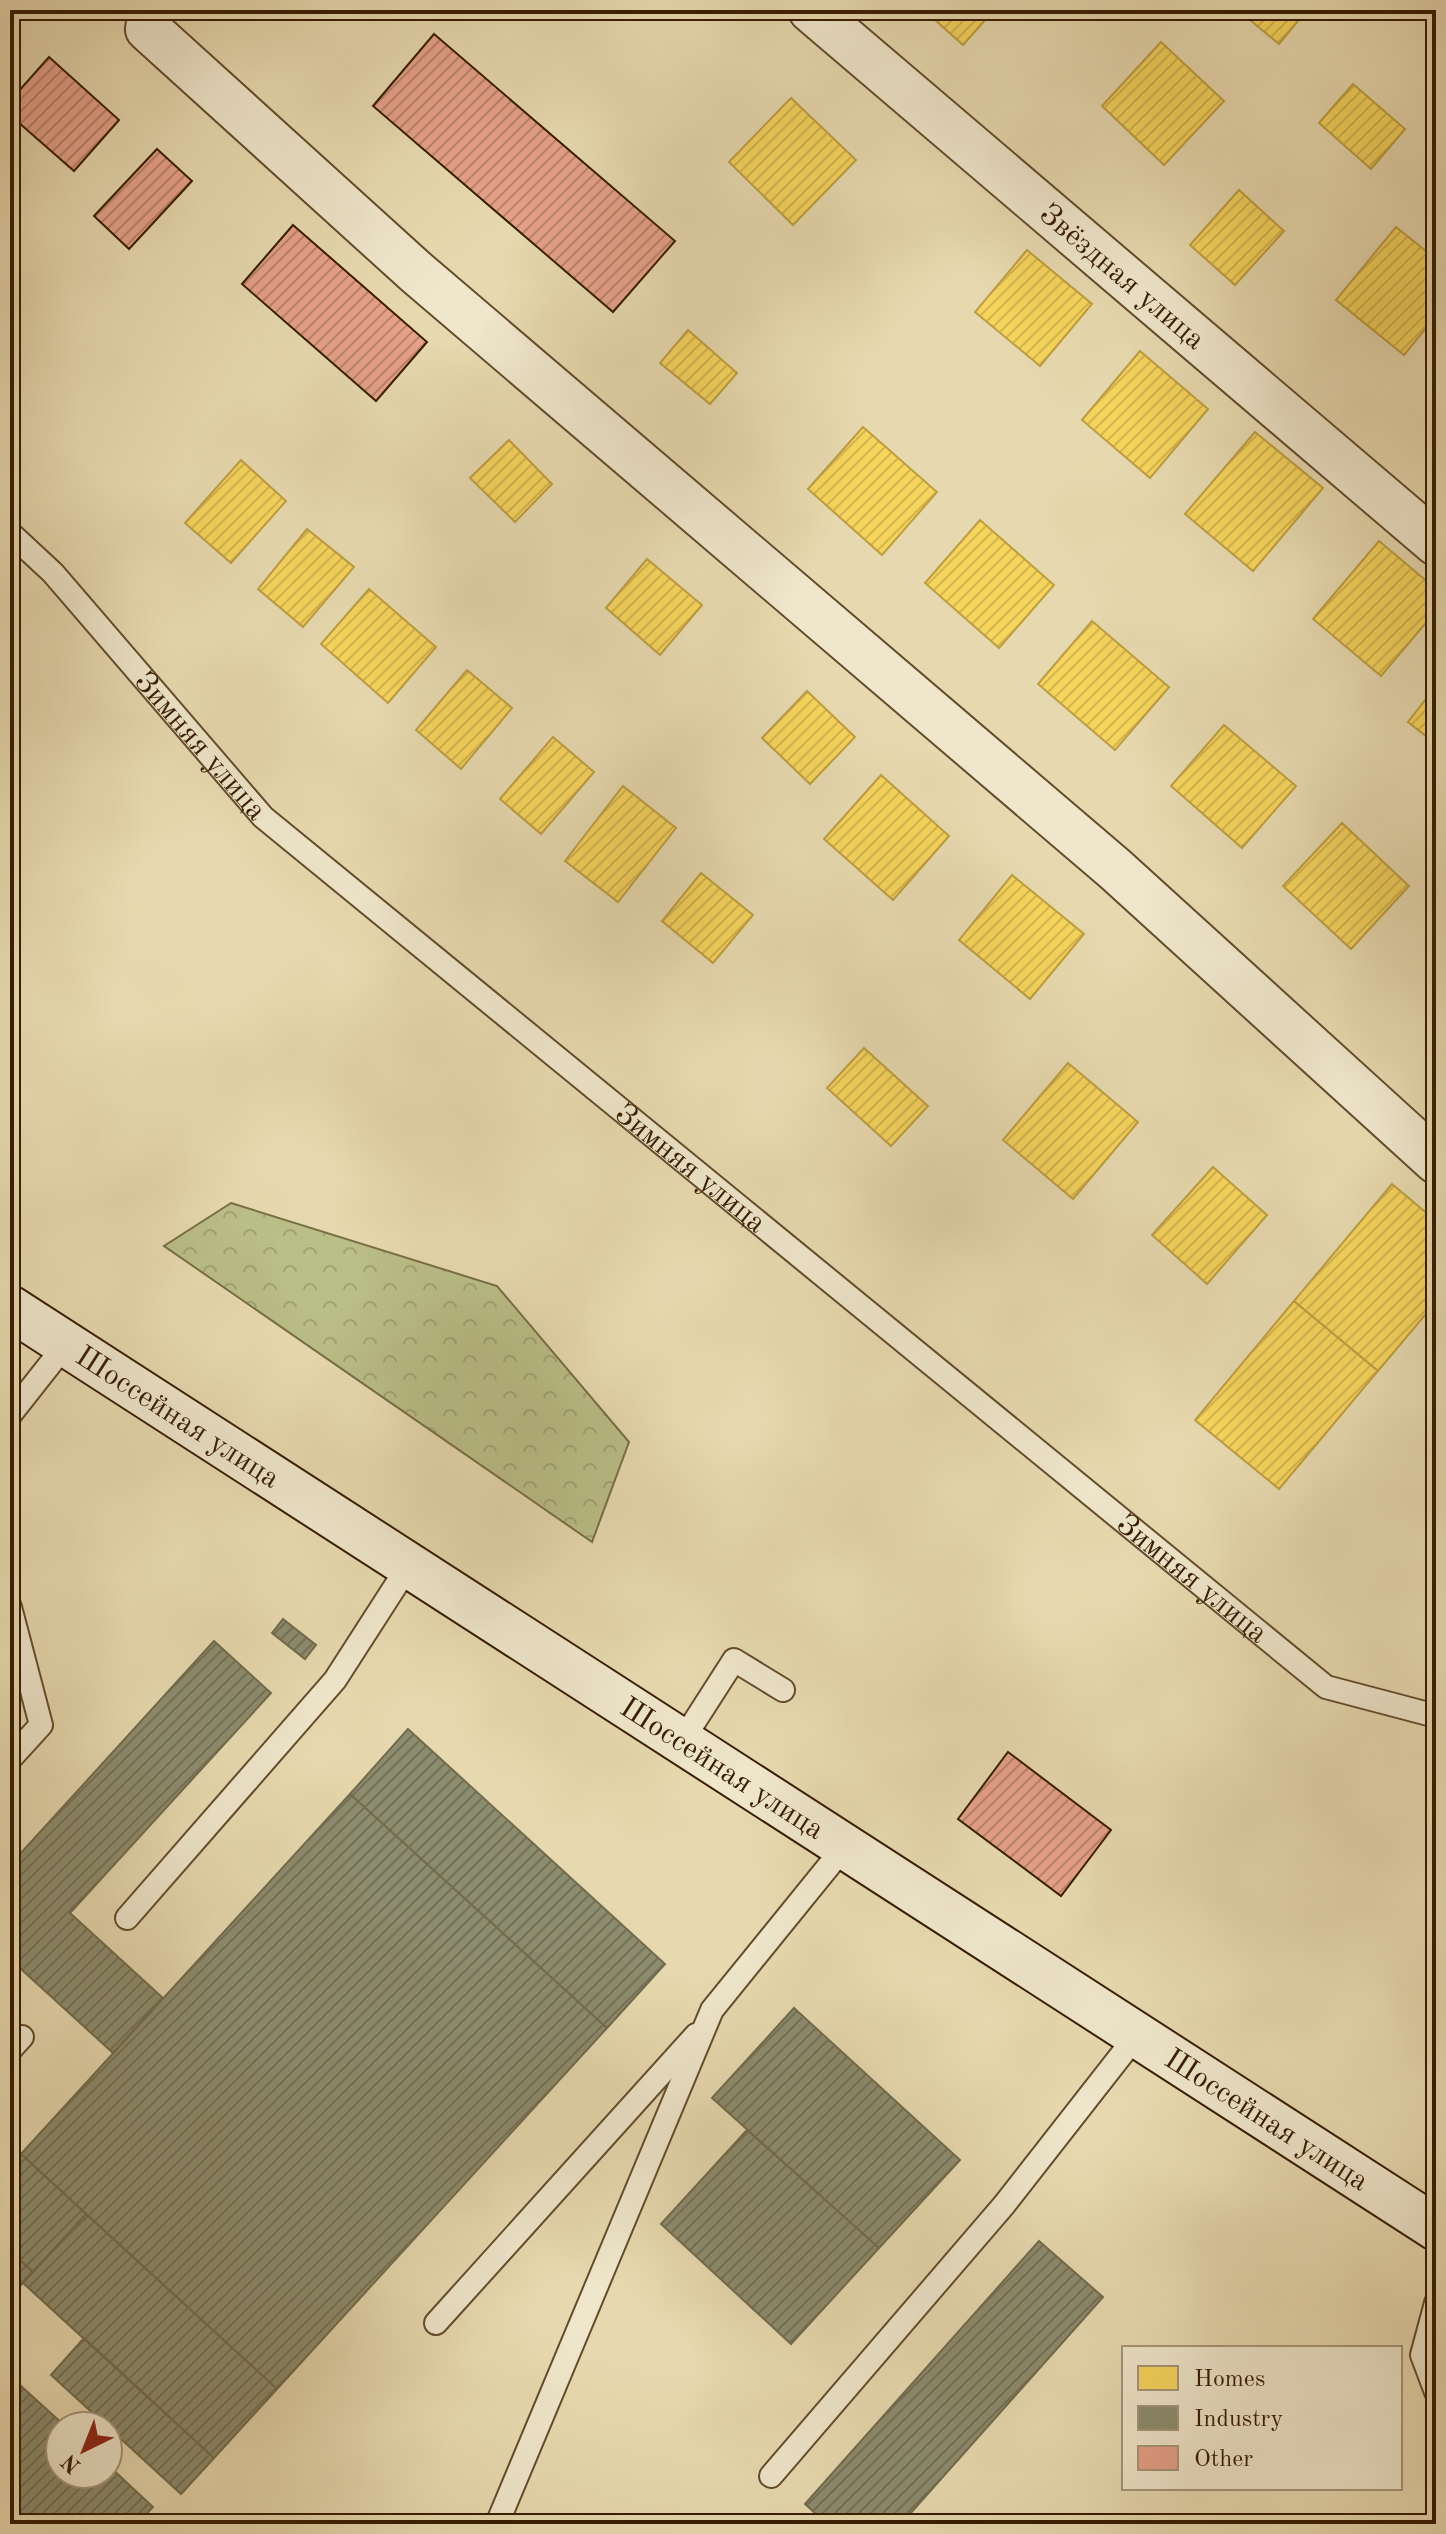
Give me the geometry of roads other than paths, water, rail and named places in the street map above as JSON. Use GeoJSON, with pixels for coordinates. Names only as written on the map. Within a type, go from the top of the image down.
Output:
{"type":"FeatureCollection","features":[{"type":"Feature","properties":{"kind":"street"},"geometry":{"type":"LineString","coordinates":[[151,10],[148,29],[416,272],[1115,869],[1436,1161]]}},
{"type":"Feature","properties":{"kind":"street","name":"Звёздная улица"},"geometry":{"type":"LineString","coordinates":[[811,10],[1436,543]]}},
{"type":"Feature","properties":{"kind":"street","name":"Шоссейная улица"},"geometry":{"type":"LineString","coordinates":[[10,1308],[1436,2228]]}},
{"type":"Feature","properties":{"kind":"lane","name":"Зимняя улица"},"geometry":{"type":"LineString","coordinates":[[10,533],[53,573],[263,817],[1326,1687],[1436,1716]]}},
{"type":"Feature","properties":{"kind":"lane"},"geometry":{"type":"LineString","coordinates":[[10,1415],[66,1344]]}},
{"type":"Feature","properties":{"kind":"lane"},"geometry":{"type":"LineString","coordinates":[[127,1918],[335,1680],[409,1565]]}},
{"type":"Feature","properties":{"kind":"lane"},"geometry":{"type":"LineString","coordinates":[[10,1607],[41,1725],[10,1759]]}},
{"type":"Feature","properties":{"kind":"lane"},"geometry":{"type":"LineString","coordinates":[[682,1741],[734,1660],[783,1690]]}},
{"type":"Feature","properties":{"kind":"lane"},"geometry":{"type":"LineString","coordinates":[[497,2524],[712,2010],[845,1846]]}},
{"type":"Feature","properties":{"kind":"lane"},"geometry":{"type":"LineString","coordinates":[[436,2323],[707,2022]]}},
{"type":"Feature","properties":{"kind":"lane"},"geometry":{"type":"LineString","coordinates":[[771,2476],[1004,2205],[1137,2035]]}},
{"type":"Feature","properties":{"kind":"lane"},"geometry":{"type":"LineString","coordinates":[[1436,2303],[1422,2355],[1436,2392]]}}]}
